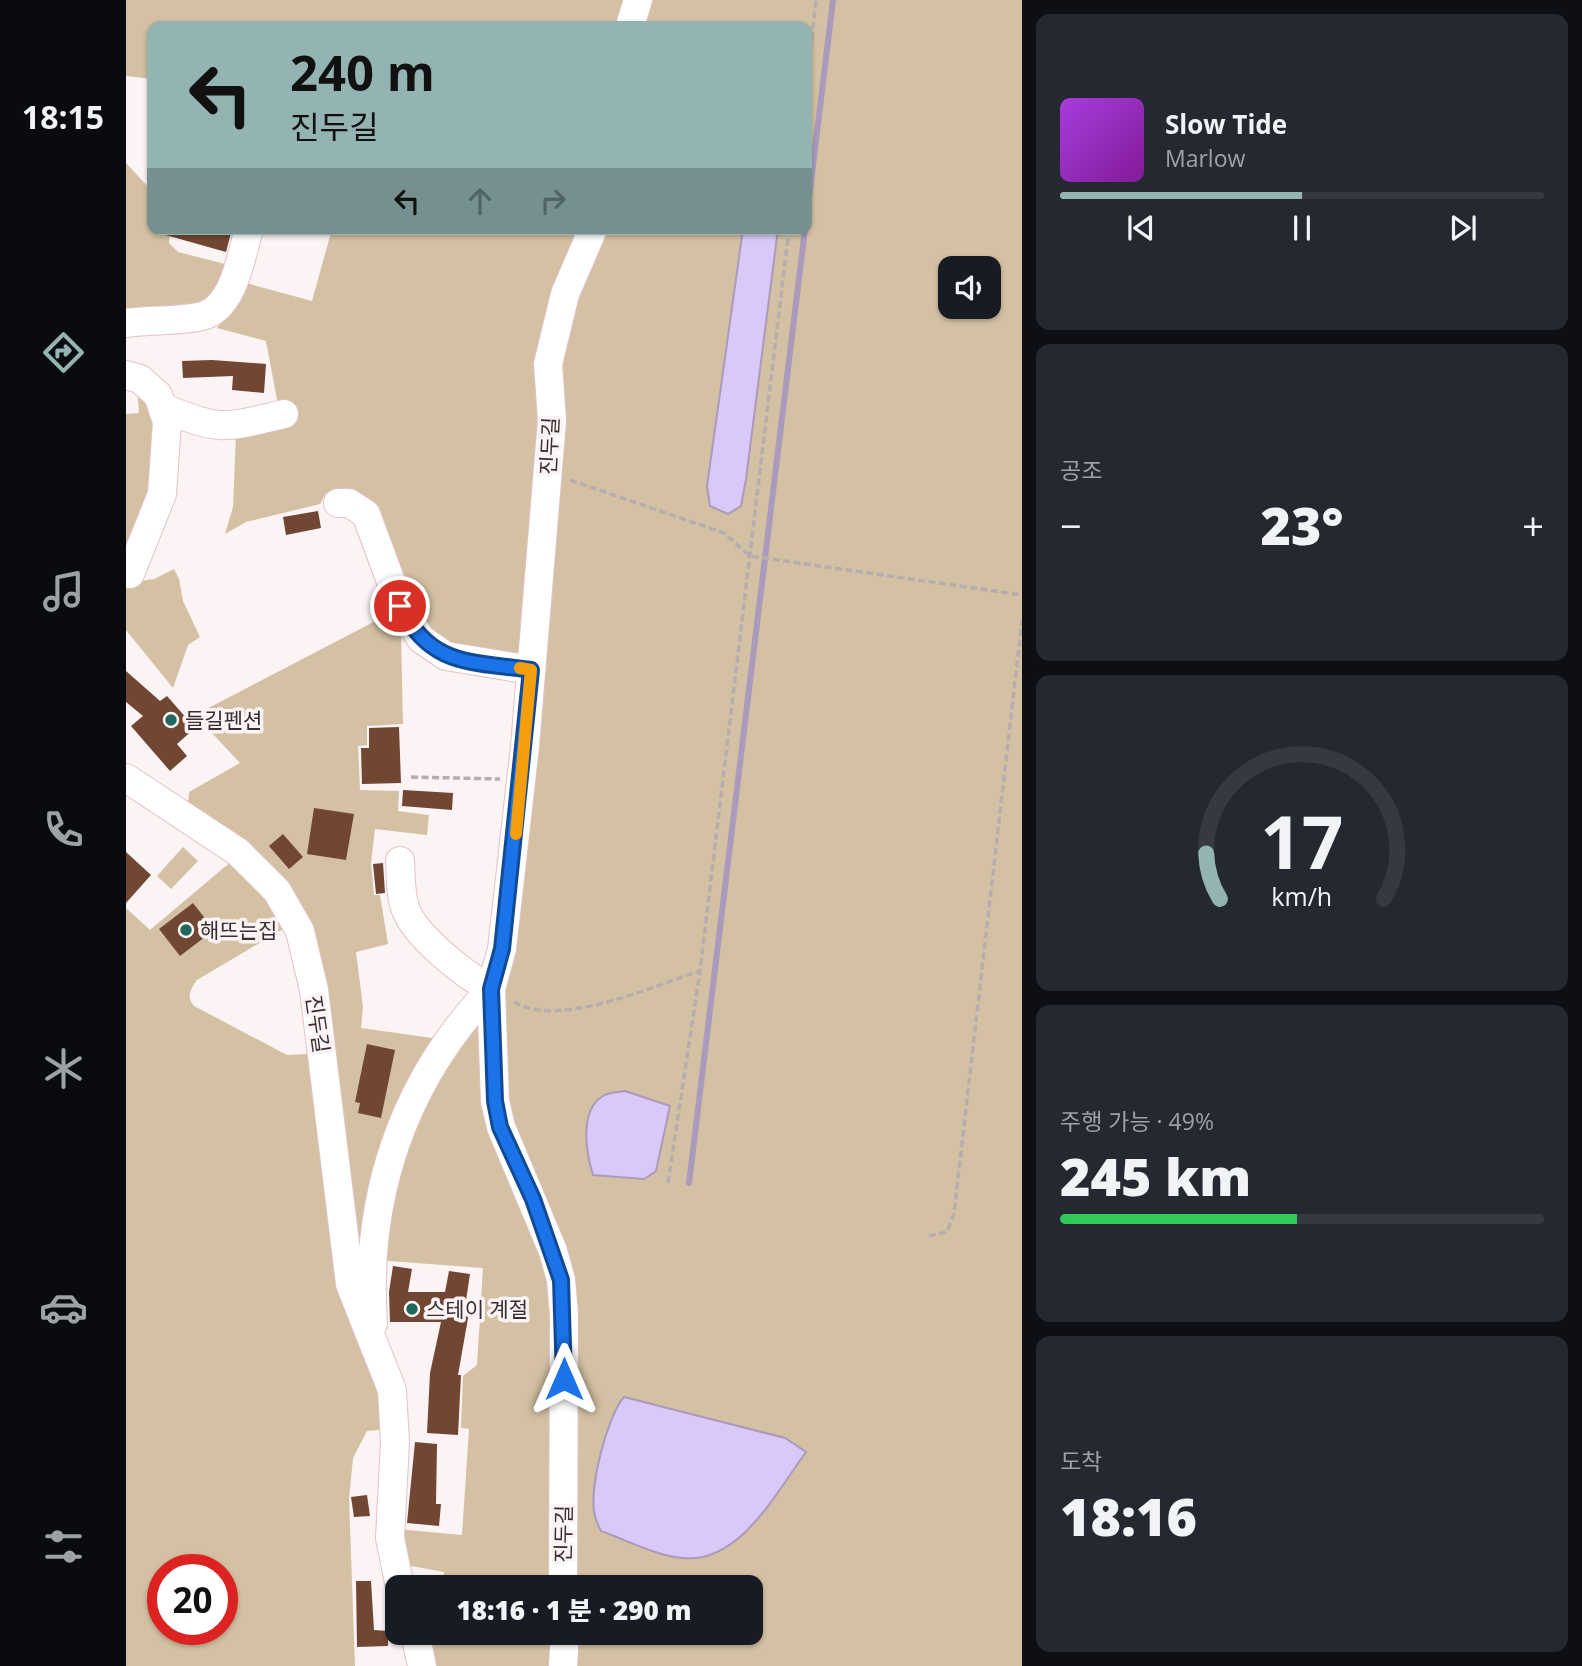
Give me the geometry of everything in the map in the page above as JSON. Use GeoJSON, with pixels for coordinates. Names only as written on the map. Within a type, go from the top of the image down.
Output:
{"type":"FeatureCollection","features":[{"type":"Feature","properties":{"kind":"street"},"geometry":{"type":"LineString","coordinates":[[632,21],[638,0]]}},
{"type":"Feature","properties":{"kind":"street"},"geometry":{"type":"LineString","coordinates":[[126,323],[204,316],[221,304],[230,288],[247,235]]}},
{"type":"Feature","properties":{"kind":"street","name":"진두길"},"geometry":{"type":"LineString","coordinates":[[563,1575],[564,1314],[561,1280],[533,1199],[500,1127],[495,1101],[491,989],[502,949],[522,780],[552,420],[548,364],[565,294],[590,235]]}},
{"type":"Feature","properties":{"kind":"street"},"geometry":{"type":"LineString","coordinates":[[126,375],[149,385],[164,408],[167,422],[162,494],[130,574]]}},
{"type":"Feature","properties":{"kind":"street"},"geometry":{"type":"LineString","coordinates":[[164,408],[210,426],[224,428],[284,414]]}},
{"type":"Feature","properties":{"kind":"street"},"geometry":{"type":"LineString","coordinates":[[338,503],[349,503],[366,514],[400,606],[421,639],[446,656],[531,670]]}},
{"type":"Feature","properties":{"kind":"street","name":"진두길"},"geometry":{"type":"LineString","coordinates":[[126,778],[238,852],[277,891],[296,921],[314,990],[329,1101],[344,1256],[358,1311],[387,1371],[394,1401],[390,1538],[398,1575]]}},
{"type":"Feature","properties":{"kind":"street"},"geometry":{"type":"LineString","coordinates":[[400,861],[403,899],[411,920],[458,966],[491,989]]}},
{"type":"Feature","properties":{"kind":"street","name":"진두길"},"geometry":{"type":"LineString","coordinates":[[374,1347],[374,1230],[389,1164],[419,1085],[438,1052],[491,989]]}},
{"type":"Feature","properties":{"kind":"street"},"geometry":{"type":"LineString","coordinates":[[418,1645],[422,1666]]}},
{"type":"Feature","properties":{"kind":"street"},"geometry":{"type":"LineString","coordinates":[[563,1666],[564,1645]]}},
{"type":"Feature","properties":{"kind":"path"},"geometry":{"type":"LineString","coordinates":[[812,36],[816,0]]}},
{"type":"Feature","properties":{"kind":"path"},"geometry":{"type":"LineString","coordinates":[[668,1183],[700,971],[788,235]]}},
{"type":"Feature","properties":{"kind":"path"},"geometry":{"type":"LineString","coordinates":[[548,472],[724,533],[750,556],[1022,594]]}},
{"type":"Feature","properties":{"kind":"path"},"geometry":{"type":"LineString","coordinates":[[929,1236],[947,1232],[954,1213],[1022,621]]}},
{"type":"Feature","properties":{"kind":"path"},"geometry":{"type":"LineString","coordinates":[[411,777],[522,780]]}},
{"type":"Feature","properties":{"kind":"path"},"geometry":{"type":"LineString","coordinates":[[491,989],[527,1010],[564,1010],[615,999],[700,971]]}},
{"type":"Feature","properties":{"kind":"shaded area"},"geometry":{"type":"Polygon","coordinates":[[[126,0],[633,0],[627,21],[147,21],[147,78],[126,76],[126,0]]]}},
{"type":"Feature","properties":{"kind":"shaded area"},"geometry":{"type":"Polygon","coordinates":[[[644,0],[1022,0],[1022,1666],[567,1666],[568,1645],[763,1645],[763,1575],[570,1575],[568,1297],[512,1138],[497,1027],[562,329],[600,235],[742,235],[739,263],[746,479],[777,235],[812,235],[812,21],[638,21],[644,0]]]}},
{"type":"Feature","properties":{"kind":"shaded area"},"geometry":{"type":"Polygon","coordinates":[[[126,163],[147,186],[147,235],[170,235],[169,243],[178,252],[229,265],[213,303],[126,317],[126,163]]]}},
{"type":"Feature","properties":{"kind":"shaded area"},"geometry":{"type":"Polygon","coordinates":[[[330,235],[580,235],[544,422],[519,657],[449,649],[414,622],[377,509],[361,494],[343,489],[326,493],[320,504],[246,522],[225,534],[233,507],[236,435],[278,405],[266,341],[217,328],[233,308],[246,283],[312,301],[330,235]]]}},
{"type":"Feature","properties":{"kind":"shaded area"},"geometry":{"type":"Polygon","coordinates":[[[742,235],[777,235],[741,506],[728,514],[710,506],[707,486],[742,235]]]}},
{"type":"Feature","properties":{"kind":"shaded area"},"geometry":{"type":"Polygon","coordinates":[[[137,387],[153,403],[156,480],[126,568],[126,414],[139,413],[137,387]]]}},
{"type":"Feature","properties":{"kind":"shaded area"},"geometry":{"type":"Polygon","coordinates":[[[174,569],[179,579],[183,601],[200,637],[188,645],[173,688],[126,630],[126,583],[154,579],[174,569]]]}},
{"type":"Feature","properties":{"kind":"shaded area"},"geometry":{"type":"Polygon","coordinates":[[[387,615],[401,634],[403,724],[367,726],[367,745],[358,746],[360,790],[399,791],[398,811],[429,815],[427,835],[375,829],[371,863],[374,895],[380,895],[388,944],[356,952],[363,1007],[361,1028],[439,1039],[410,1091],[370,1320],[311,936],[188,809],[189,792],[240,763],[195,715],[387,615]]]}},
{"type":"Feature","properties":{"kind":"shaded area"},"geometry":{"type":"Polygon","coordinates":[[[183,847],[198,861],[171,889],[157,876],[183,847]]]}},
{"type":"Feature","properties":{"kind":"shaded area"},"geometry":{"type":"Polygon","coordinates":[[[233,860],[290,925],[197,980],[190,996],[194,1006],[287,1055],[306,1054],[311,1050],[360,1329],[389,1429],[367,1431],[353,1458],[349,1499],[355,1666],[126,1666],[126,908],[150,930],[233,860]]]}},
{"type":"Feature","properties":{"kind":"shaded area"},"geometry":{"type":"Polygon","coordinates":[[[476,1014],[555,1273],[559,1575],[443,1575],[444,1572],[400,1564],[397,1529],[462,1535],[469,1429],[461,1428],[463,1376],[477,1365],[483,1268],[376,1260],[410,1118],[476,1014]]]}},
{"type":"Feature","properties":{"kind":"shaded area"},"geometry":{"type":"Polygon","coordinates":[[[625,1091],[670,1106],[656,1171],[644,1179],[593,1175],[590,1166],[586,1133],[590,1111],[605,1095],[625,1091]]]}},
{"type":"Feature","properties":{"kind":"shaded area"},"geometry":{"type":"Polygon","coordinates":[[[624,1397],[785,1438],[806,1452],[755,1522],[739,1537],[722,1549],[703,1557],[683,1558],[662,1554],[601,1531],[595,1518],[594,1490],[600,1454],[611,1420],[624,1397]]]}},
{"type":"Feature","properties":{"kind":"shaded area"},"geometry":{"type":"Polygon","coordinates":[[[431,1645],[559,1645],[558,1666],[432,1666],[431,1645]]]}},
{"type":"Feature","properties":{"kind":"building"},"geometry":{"type":"Polygon","coordinates":[[[166,235],[230,235],[226,252],[166,235]]]}},
{"type":"Feature","properties":{"kind":"building"},"geometry":{"type":"Polygon","coordinates":[[[182,361],[266,364],[264,393],[232,390],[233,376],[183,378],[182,361]]]}},
{"type":"Feature","properties":{"kind":"building"},"geometry":{"type":"Polygon","coordinates":[[[318,511],[321,528],[286,535],[283,517],[318,511]]]}},
{"type":"Feature","properties":{"kind":"building"},"geometry":{"type":"Polygon","coordinates":[[[126,671],[160,701],[167,696],[195,728],[177,744],[187,756],[170,771],[131,726],[143,716],[126,702],[126,671]]]}},
{"type":"Feature","properties":{"kind":"building"},"geometry":{"type":"Polygon","coordinates":[[[399,727],[401,783],[362,784],[361,748],[369,748],[369,728],[399,727]]]}},
{"type":"Feature","properties":{"kind":"building"},"geometry":{"type":"Polygon","coordinates":[[[403,790],[453,793],[452,810],[402,806],[403,790]]]}},
{"type":"Feature","properties":{"kind":"building"},"geometry":{"type":"Polygon","coordinates":[[[314,808],[354,814],[346,860],[307,854],[314,808]]]}},
{"type":"Feature","properties":{"kind":"building"},"geometry":{"type":"Polygon","coordinates":[[[283,834],[303,857],[289,869],[269,846],[283,834]]]}},
{"type":"Feature","properties":{"kind":"building"},"geometry":{"type":"Polygon","coordinates":[[[126,852],[151,875],[126,903],[126,852]]]}},
{"type":"Feature","properties":{"kind":"building"},"geometry":{"type":"Polygon","coordinates":[[[383,863],[385,893],[376,894],[373,864],[383,863]]]}},
{"type":"Feature","properties":{"kind":"building"},"geometry":{"type":"Polygon","coordinates":[[[193,903],[214,930],[180,956],[159,929],[193,903]]]}},
{"type":"Feature","properties":{"kind":"building"},"geometry":{"type":"Polygon","coordinates":[[[367,1044],[395,1050],[381,1118],[358,1113],[360,1103],[355,1102],[367,1044]]]}},
{"type":"Feature","properties":{"kind":"building"},"geometry":{"type":"Polygon","coordinates":[[[393,1266],[412,1269],[408,1292],[445,1292],[449,1271],[470,1274],[465,1307],[470,1307],[458,1375],[461,1375],[458,1435],[427,1433],[430,1373],[441,1322],[390,1322],[389,1292],[393,1266]]]}},
{"type":"Feature","properties":{"kind":"building"},"geometry":{"type":"Polygon","coordinates":[[[415,1442],[437,1444],[436,1504],[441,1504],[439,1526],[407,1523],[415,1442]]]}},
{"type":"Feature","properties":{"kind":"building"},"geometry":{"type":"Polygon","coordinates":[[[367,1495],[370,1516],[354,1517],[351,1497],[367,1495]]]}},
{"type":"Feature","properties":{"kind":"building"},"geometry":{"type":"Polygon","coordinates":[[[356,1581],[371,1581],[374,1630],[385,1631],[385,1645],[388,1646],[357,1647],[356,1581]]]}},
{"type":"Feature","properties":{"kind":"waterway"},"geometry":{"type":"LineString","coordinates":[[812,174],[833,0]]}},
{"type":"Feature","properties":{"kind":"waterway"},"geometry":{"type":"LineString","coordinates":[[689,1183],[804,235]]}},
{"type":"Feature","properties":{"kind":"slow traffic"},"geometry":{"type":"LineString","coordinates":[[516,834],[531,670],[520,668]]}},
{"type":"Feature","properties":{"kind":"place","name":"들길펜션"},"geometry":{"type":"Point","coordinates":[171,720]}},
{"type":"Feature","properties":{"kind":"place","name":"해뜨는집"},"geometry":{"type":"Point","coordinates":[186,930]}},
{"type":"Feature","properties":{"kind":"place","name":"스테이 계절"},"geometry":{"type":"Point","coordinates":[412,1309]}},
{"type":"Feature","properties":{"kind":"route"},"geometry":{"type":"LineString","coordinates":[[400,606],[410,626],[421,639],[446,656],[531,670],[522,780],[502,949],[491,989],[492,1061],[500,1127],[533,1199],[561,1280],[564,1379]]}}]}
